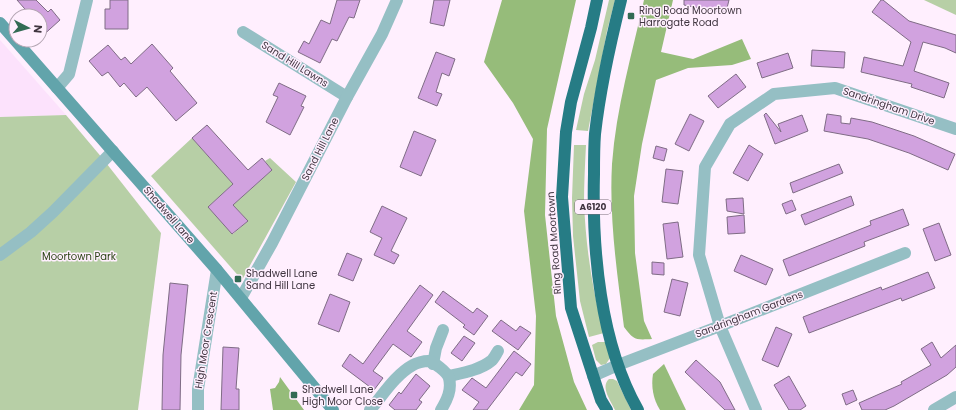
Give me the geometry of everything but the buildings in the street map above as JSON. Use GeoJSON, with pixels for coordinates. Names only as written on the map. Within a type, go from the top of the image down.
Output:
{"type":"FeatureCollection","features":[{"type":"Feature","properties":{"kind":"highway","name":"Ring Road Moortown"},"geometry":{"type":"LineString","coordinates":[[597,0],[590,34],[571,102],[566,132],[562,197],[571,308],[601,400],[607,410]]}},
{"type":"Feature","properties":{"kind":"highway","name":"A6120"},"geometry":{"type":"LineString","coordinates":[[621,0],[607,60],[595,135],[593,206],[598,271],[607,328],[618,365],[638,410]]}},
{"type":"Feature","properties":{"kind":"street"},"geometry":{"type":"LineString","coordinates":[[58,88],[69,74],[87,0]]}},
{"type":"Feature","properties":{"kind":"street","name":"Sand Hill Lane"},"geometry":{"type":"LineString","coordinates":[[241,298],[272,243],[347,97],[382,34],[397,0]]}},
{"type":"Feature","properties":{"kind":"street","name":"Shadwell Lane"},"geometry":{"type":"LineString","coordinates":[[0,23],[217,270],[333,410]]}},
{"type":"Feature","properties":{"kind":"street","name":"Sand Hill Lawns"},"geometry":{"type":"LineString","coordinates":[[243,32],[347,97]]}},
{"type":"Feature","properties":{"kind":"street","name":"Sandringham Drive"},"geometry":{"type":"LineString","coordinates":[[756,410],[720,326],[699,255],[705,167],[730,124],[774,94],[835,88],[956,129]]}},
{"type":"Feature","properties":{"kind":"street"},"geometry":{"type":"LineString","coordinates":[[0,255],[29,234],[53,212],[113,151]]}},
{"type":"Feature","properties":{"kind":"street","name":"Sandringham Gardens"},"geometry":{"type":"LineString","coordinates":[[593,376],[905,253]]}},
{"type":"Feature","properties":{"kind":"street","name":"High Moor Crescent"},"geometry":{"type":"LineString","coordinates":[[198,410],[198,389],[217,270]]}},
{"type":"Feature","properties":{"kind":"street"},"geometry":{"type":"LineString","coordinates":[[433,364],[436,348],[443,330]]}},
{"type":"Feature","properties":{"kind":"street"},"geometry":{"type":"LineString","coordinates":[[449,376],[468,372],[492,361],[498,351]]}},
{"type":"Feature","properties":{"kind":"street"},"geometry":{"type":"LineString","coordinates":[[370,410],[393,383],[414,364],[428,361],[441,368],[449,376],[450,388],[447,400],[441,410]]}},
{"type":"Feature","properties":{"kind":"street"},"geometry":{"type":"LineString","coordinates":[[934,410],[956,398]]}},
{"type":"Feature","properties":{"kind":"shaded area"},"geometry":{"type":"Polygon","coordinates":[[[0,40],[66,115],[0,117],[0,40]]]}},
{"type":"Feature","properties":{"kind":"green space"},"geometry":{"type":"Polygon","coordinates":[[[502,0],[576,0],[547,129],[545,215],[556,316],[574,382],[587,410],[519,410],[534,385],[536,316],[524,211],[533,139],[513,103],[484,62],[502,0]]]}},
{"type":"Feature","properties":{"kind":"green space"},"geometry":{"type":"Polygon","coordinates":[[[609,0],[615,0],[607,31],[588,131],[576,130],[584,94],[595,60],[609,0]]]}},
{"type":"Feature","properties":{"kind":"green space"},"geometry":{"type":"Polygon","coordinates":[[[644,0],[673,0],[661,52],[693,59],[742,39],[751,59],[732,65],[688,68],[656,80],[642,144],[634,196],[635,253],[644,321],[652,339],[635,338],[624,327],[614,246],[611,184],[617,122],[644,0]]]}},
{"type":"Feature","properties":{"kind":"green space"},"geometry":{"type":"Polygon","coordinates":[[[924,0],[956,0],[956,15],[924,0]]]}},
{"type":"Feature","properties":{"kind":"green space","name":"Moortown Park"},"geometry":{"type":"Polygon","coordinates":[[[66,115],[103,159],[161,233],[138,410],[0,410],[0,117],[66,115]]]}},
{"type":"Feature","properties":{"kind":"green space"},"geometry":{"type":"Polygon","coordinates":[[[192,138],[233,184],[208,207],[233,234],[248,221],[233,205],[272,170],[265,161],[270,158],[296,182],[242,280],[151,176],[192,138]]]}},
{"type":"Feature","properties":{"kind":"green space"},"geometry":{"type":"Polygon","coordinates":[[[574,145],[586,145],[584,203],[586,236],[593,285],[604,333],[589,337],[580,301],[573,236],[572,198],[574,145]]]}},
{"type":"Feature","properties":{"kind":"green space"},"geometry":{"type":"Polygon","coordinates":[[[598,342],[606,342],[610,358],[606,364],[601,365],[596,360],[592,345],[598,342]]]}},
{"type":"Feature","properties":{"kind":"green space"},"geometry":{"type":"Polygon","coordinates":[[[664,364],[686,410],[660,410],[658,406],[653,392],[653,374],[664,364]]]}},
{"type":"Feature","properties":{"kind":"green space"},"geometry":{"type":"Polygon","coordinates":[[[280,377],[304,410],[273,410],[270,389],[275,388],[280,377]]]}},
{"type":"Feature","properties":{"kind":"green space"},"geometry":{"type":"Polygon","coordinates":[[[609,379],[617,381],[631,410],[615,410],[606,390],[609,379]]]}},
{"type":"Feature","properties":{"kind":"place","name":"Ring Road Moortown Harrogate Road"},"geometry":{"type":"Point","coordinates":[631,16]}},
{"type":"Feature","properties":{"kind":"place","name":"Shadwell Lane Sand Hill Lane"},"geometry":{"type":"Point","coordinates":[238,279]}},
{"type":"Feature","properties":{"kind":"place","name":"Shadwell Lane High Moor Close"},"geometry":{"type":"Point","coordinates":[294,395]}}]}
